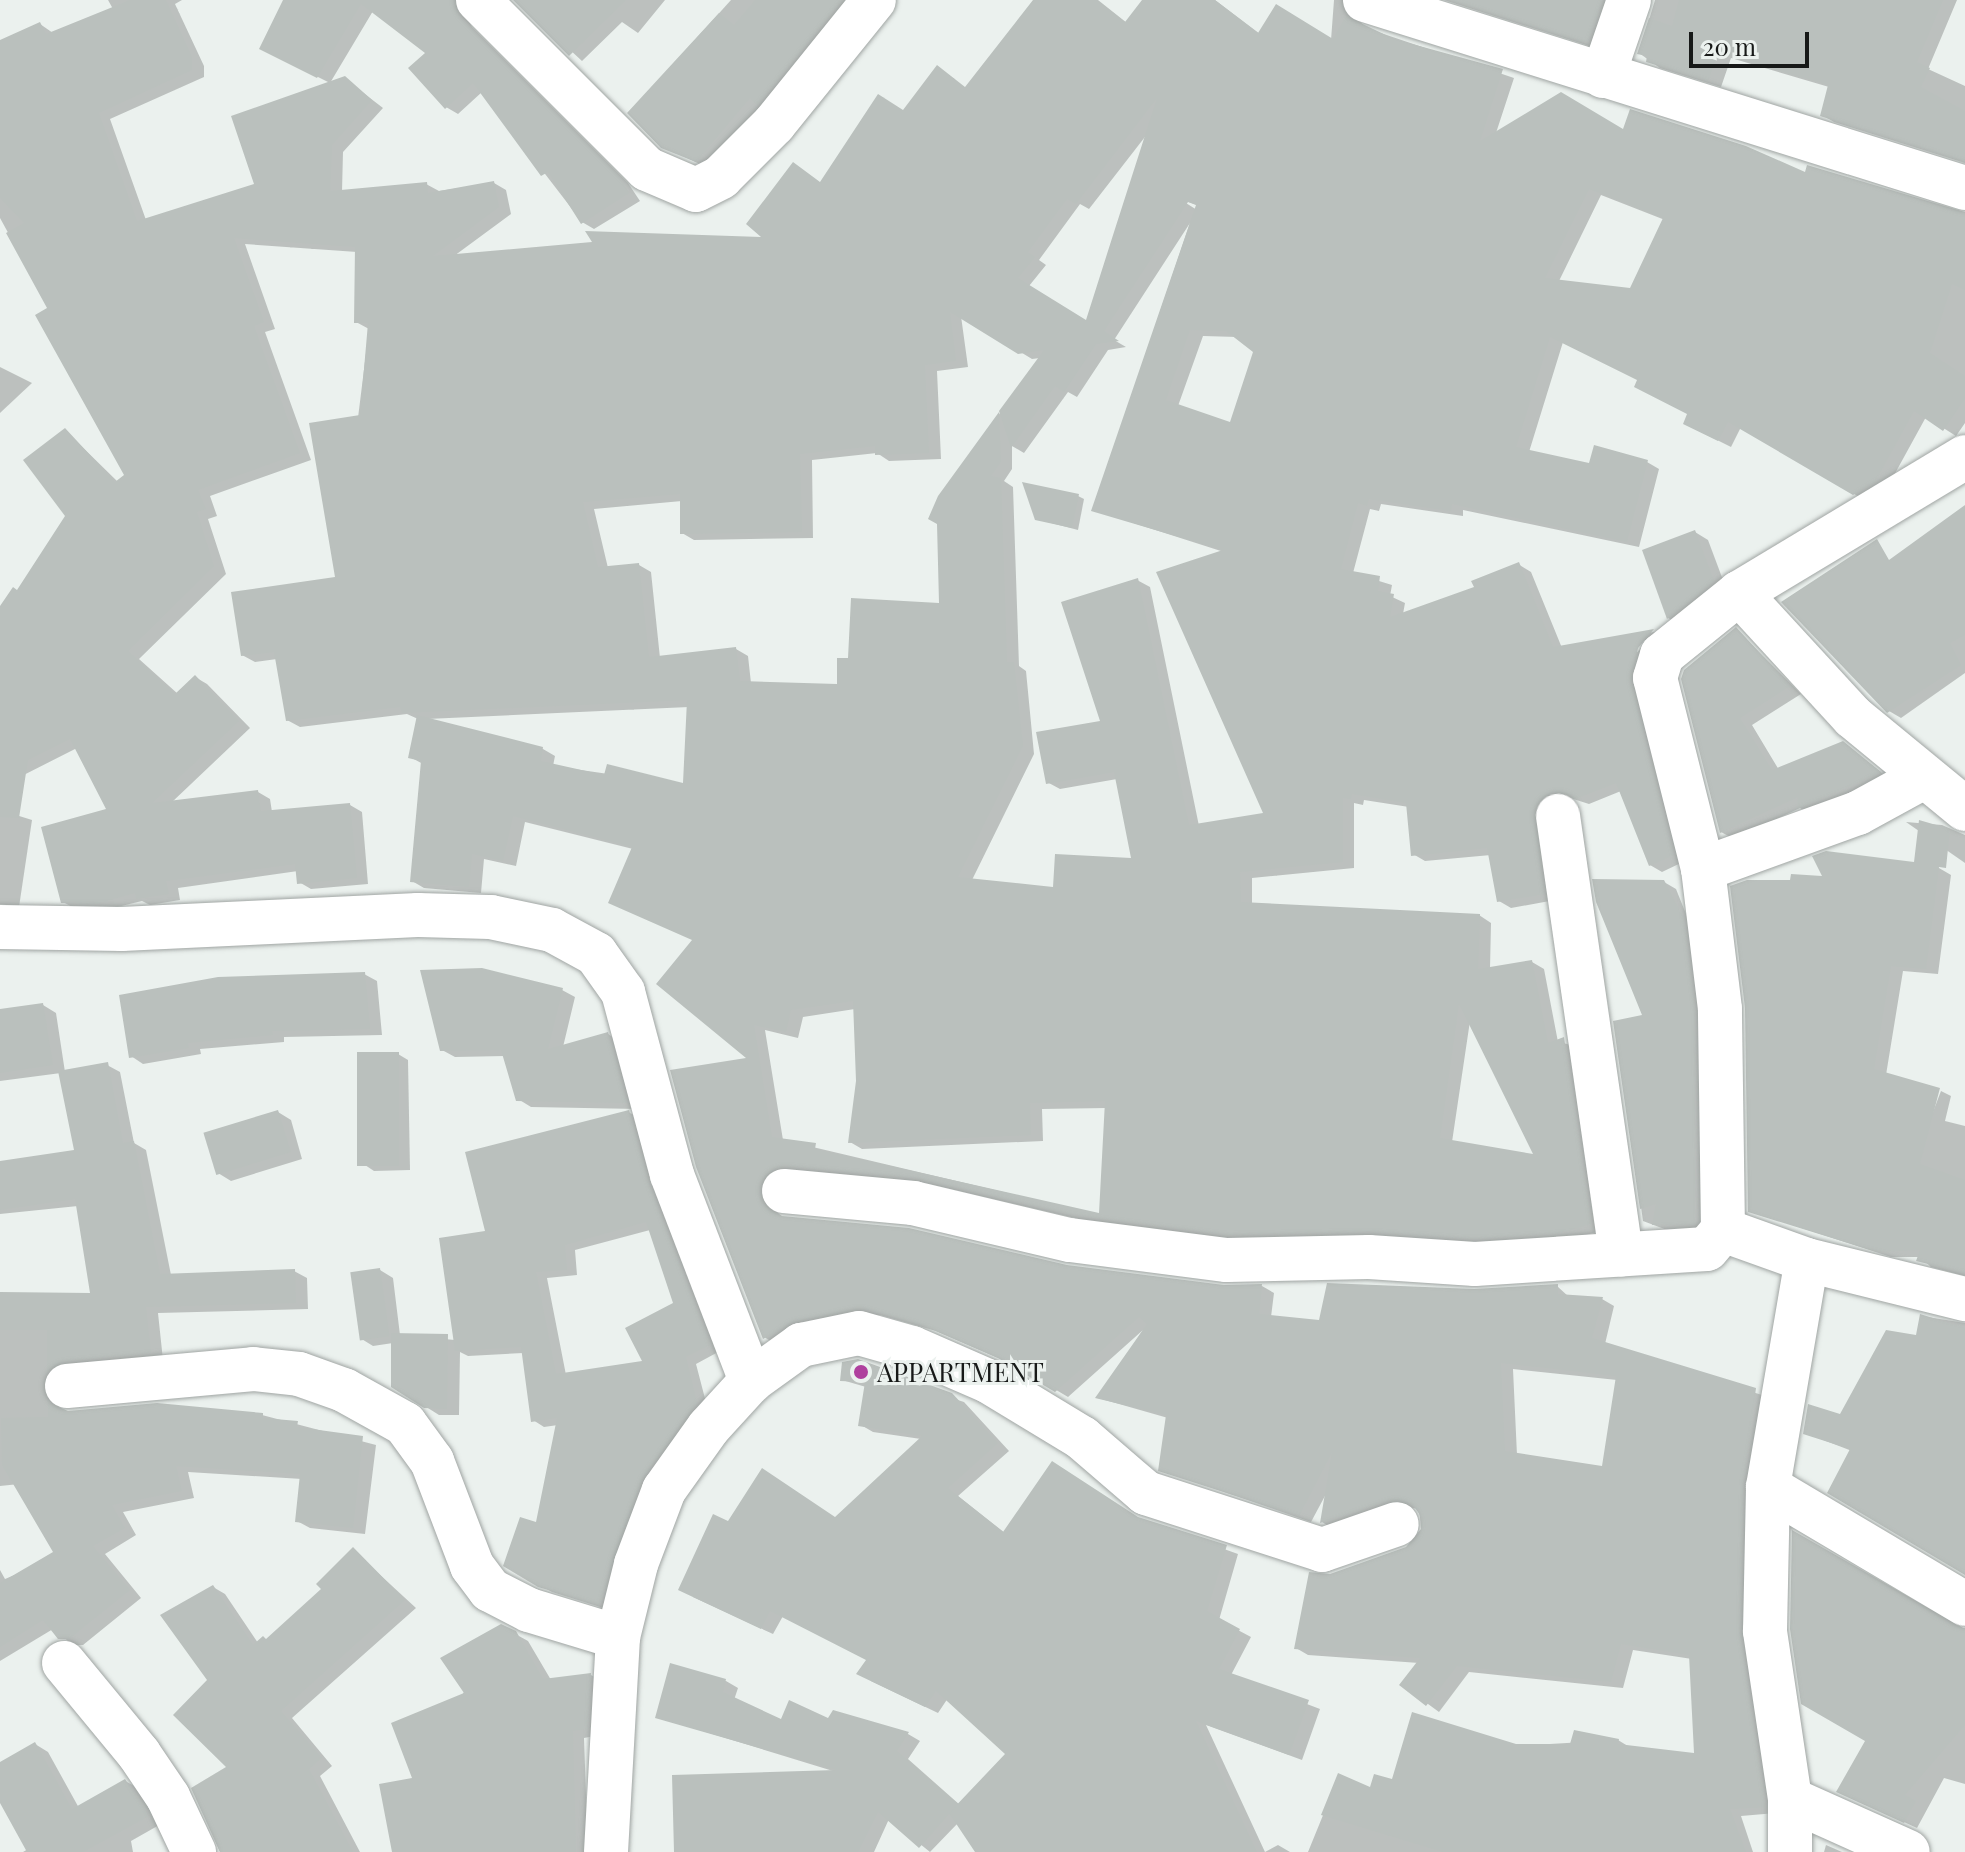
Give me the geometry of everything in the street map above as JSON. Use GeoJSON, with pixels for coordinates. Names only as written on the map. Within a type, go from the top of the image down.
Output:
{"type":"FeatureCollection","features":[{"type":"Feature","properties":{"kind":"street"},"geometry":{"type":"LineString","coordinates":[[478,0],[647,169],[696,190],[721,177],[774,124],[874,0]]}},
{"type":"Feature","properties":{"kind":"street"},"geometry":{"type":"LineString","coordinates":[[1365,0],[1965,188]]}},
{"type":"Feature","properties":{"kind":"street"},"geometry":{"type":"LineString","coordinates":[[1603,76],[1629,0]]}},
{"type":"Feature","properties":{"kind":"street"},"geometry":{"type":"LineString","coordinates":[[784,1191],[913,1203],[1070,1240],[1227,1260],[1369,1257],[1475,1264],[1707,1249],[1723,1230],[1720,1009],[1703,869],[1655,678],[1662,655],[1739,593],[1965,457]]}},
{"type":"Feature","properties":{"kind":"street"},"geometry":{"type":"LineString","coordinates":[[1739,593],[1853,717],[1922,778],[1965,809]]}},
{"type":"Feature","properties":{"kind":"street"},"geometry":{"type":"LineString","coordinates":[[1703,869],[1858,813],[1922,778]]}},
{"type":"Feature","properties":{"kind":"street"},"geometry":{"type":"LineString","coordinates":[[1558,816],[1621,1255]]}},
{"type":"Feature","properties":{"kind":"street"},"geometry":{"type":"LineString","coordinates":[[0,927],[108,930],[418,915],[491,917],[552,930],[596,954],[623,992],[672,1175],[751,1381]]}},
{"type":"Feature","properties":{"kind":"street"},"geometry":{"type":"LineString","coordinates":[[1723,1230],[1807,1260],[1965,1299]]}},
{"type":"Feature","properties":{"kind":"street"},"geometry":{"type":"LineString","coordinates":[[1788,1851],[1790,1799],[1765,1631],[1768,1487],[1807,1260]]}},
{"type":"Feature","properties":{"kind":"street"},"geometry":{"type":"LineString","coordinates":[[606,1852],[618,1637],[636,1564],[664,1490],[709,1427],[751,1381],[801,1345],[859,1333],[912,1348],[988,1381],[1082,1438],[1146,1493],[1322,1550],[1397,1524]]}},
{"type":"Feature","properties":{"kind":"street"},"geometry":{"type":"LineString","coordinates":[[67,1386],[253,1369],[299,1374],[344,1390],[405,1424],[432,1461],[472,1566],[490,1590],[529,1610],[618,1637]]}},
{"type":"Feature","properties":{"kind":"street"},"geometry":{"type":"LineString","coordinates":[[1768,1487],[1965,1604]]}},
{"type":"Feature","properties":{"kind":"street"},"geometry":{"type":"LineString","coordinates":[[64,1663],[139,1754],[168,1797],[194,1852]]}},
{"type":"Feature","properties":{"kind":"street"},"geometry":{"type":"LineString","coordinates":[[1790,1799],[1908,1852]]}},
{"type":"Feature","properties":{"kind":"building"},"geometry":{"type":"Polygon","coordinates":[[[130,0],[166,0],[192,57],[192,70],[99,113],[137,221],[254,184],[231,116],[345,76],[372,100],[332,145],[330,191],[427,182],[428,193],[494,181],[499,207],[433,256],[592,242],[585,231],[761,237],[746,224],[793,162],[820,182],[878,94],[903,110],[937,65],[965,87],[1033,0],[1097,0],[1125,22],[1142,0],[1215,0],[1258,33],[1276,4],[1333,39],[1346,16],[1394,39],[1503,69],[1480,141],[1561,92],[1623,129],[1630,109],[1746,146],[1805,172],[1807,165],[1965,212],[1965,290],[1952,284],[1930,353],[1965,376],[1965,398],[1943,431],[1914,411],[1875,482],[1853,495],[1728,422],[1718,441],[1683,424],[1687,414],[1634,387],[1637,380],[1550,337],[1516,447],[1589,463],[1594,445],[1648,460],[1627,542],[1452,504],[1451,511],[1369,499],[1367,506],[1358,503],[1341,569],[1380,576],[1378,591],[1394,594],[1390,617],[1474,587],[1471,581],[1519,562],[1553,647],[1654,629],[1638,648],[1631,683],[1674,855],[1649,866],[1616,783],[1575,799],[1554,791],[1535,806],[1544,894],[1497,902],[1487,848],[1411,856],[1406,803],[1352,794],[1351,799],[1343,798],[1343,862],[1240,872],[1241,902],[1480,914],[1478,969],[1532,960],[1548,1043],[1564,1037],[1591,1224],[1560,1233],[1475,1239],[1369,1232],[1228,1235],[1074,1215],[915,1178],[786,1166],[773,1169],[759,1188],[762,1202],[782,1216],[909,1228],[1067,1265],[1224,1285],[1262,1284],[1259,1314],[1319,1320],[1327,1283],[1474,1289],[1558,1284],[1558,1294],[1603,1297],[1592,1338],[1756,1388],[1743,1486],[1740,1630],[1765,1807],[1730,1809],[1746,1852],[1443,1852],[1321,1815],[1338,1773],[1370,1787],[1374,1774],[1392,1779],[1412,1712],[1516,1744],[1570,1744],[1574,1730],[1619,1739],[1618,1744],[1694,1753],[1689,1655],[1621,1644],[1611,1682],[1457,1666],[1426,1706],[1399,1685],[1420,1658],[1294,1649],[1309,1572],[1330,1574],[1406,1547],[1421,1529],[1420,1515],[1413,1505],[1390,1500],[1320,1523],[1332,1452],[1299,1516],[1158,1471],[1166,1415],[1095,1398],[1147,1324],[1139,1317],[1055,1392],[998,1358],[922,1325],[866,1309],[796,1321],[763,1339],[696,1167],[670,1070],[746,1058],[656,984],[692,940],[608,903],[632,847],[513,816],[503,861],[472,854],[469,887],[410,882],[421,761],[408,758],[417,715],[543,747],[541,761],[604,775],[607,764],[683,783],[687,700],[402,713],[400,707],[286,721],[274,652],[241,656],[231,592],[335,577],[309,423],[360,415],[368,323],[354,323],[355,247],[234,238],[264,322],[254,326],[300,453],[198,490],[206,509],[197,512],[214,566],[128,651],[175,694],[195,675],[239,721],[152,803],[258,790],[261,811],[350,803],[357,878],[297,884],[295,864],[166,881],[169,894],[136,899],[135,893],[96,904],[61,903],[41,827],[106,809],[70,739],[28,760],[19,818],[0,817],[0,606],[13,587],[17,590],[65,516],[23,460],[65,428],[115,482],[124,475],[35,315],[47,308],[6,233],[24,223],[0,198],[0,40],[40,22],[46,34],[130,0]],[[1157,98],[1076,204],[1067,199],[1028,252],[1035,257],[1018,278],[1086,320],[1157,98]],[[1589,189],[1545,278],[1630,288],[1663,218],[1589,189]],[[1188,202],[1104,331],[1119,341],[1096,344],[1064,392],[1055,386],[1011,448],[999,411],[1044,350],[1018,354],[950,312],[956,361],[925,365],[929,453],[875,455],[875,446],[800,454],[802,532],[680,534],[680,494],[583,502],[598,567],[639,563],[649,657],[736,647],[740,681],[837,684],[837,658],[848,658],[851,598],[939,603],[937,524],[928,519],[938,496],[999,412],[1001,462],[991,476],[1001,478],[1007,662],[1014,662],[1023,746],[958,877],[1053,887],[1055,854],[1131,858],[1114,772],[1046,784],[1036,732],[1100,721],[1061,602],[1138,578],[1189,825],[1263,813],[1156,572],[1223,550],[1091,511],[1196,205],[1188,202]],[[1190,330],[1166,400],[1230,422],[1253,352],[1226,331],[1190,330]],[[853,1001],[791,1010],[786,1032],[754,1025],[772,1137],[816,1143],[815,1149],[1099,1213],[1105,1101],[1030,1103],[1031,1135],[848,1143],[856,1081],[853,1001]],[[1459,1004],[1440,1138],[1533,1154],[1459,1004]],[[1501,1363],[1505,1451],[1602,1466],[1616,1376],[1501,1363]]]}},
{"type":"Feature","properties":{"kind":"building"},"geometry":{"type":"Polygon","coordinates":[[[283,0],[454,0],[460,18],[616,173],[629,193],[581,224],[548,172],[541,176],[473,83],[445,109],[408,68],[425,53],[361,4],[317,78],[259,49],[283,0]]]}},
{"type":"Feature","properties":{"kind":"building"},"geometry":{"type":"Polygon","coordinates":[[[513,0],[626,0],[569,56],[513,0]]]}},
{"type":"Feature","properties":{"kind":"building"},"geometry":{"type":"Polygon","coordinates":[[[755,0],[842,0],[757,105],[750,98],[696,162],[661,148],[627,113],[719,13],[734,25],[755,0]]]}},
{"type":"Feature","properties":{"kind":"building"},"geometry":{"type":"Polygon","coordinates":[[[1449,0],[1602,1],[1589,40],[1582,42],[1449,0]]]}},
{"type":"Feature","properties":{"kind":"building"},"geometry":{"type":"Polygon","coordinates":[[[1679,0],[1943,0],[1917,62],[1930,68],[1921,87],[1965,111],[1965,162],[1820,116],[1828,85],[1718,53],[1708,81],[1646,62],[1647,56],[1637,54],[1649,18],[1672,26],[1679,0]]]}},
{"type":"Feature","properties":{"kind":"building"},"geometry":{"type":"Polygon","coordinates":[[[1022,482],[1079,494],[1072,528],[1035,520],[1022,482]]]}},
{"type":"Feature","properties":{"kind":"building"},"geometry":{"type":"Polygon","coordinates":[[[1965,505],[1965,635],[1950,643],[1961,665],[1887,713],[1781,602],[1877,539],[1889,560],[1965,505]]]}},
{"type":"Feature","properties":{"kind":"building"},"geometry":{"type":"Polygon","coordinates":[[[1695,530],[1714,581],[1667,619],[1642,550],[1695,530]]]}},
{"type":"Feature","properties":{"kind":"building"},"geometry":{"type":"Polygon","coordinates":[[[1736,627],[1790,686],[1740,718],[1772,770],[1843,741],[1881,772],[1797,809],[1798,797],[1720,833],[1681,679],[1684,670],[1736,627]]]}},
{"type":"Feature","properties":{"kind":"building"},"geometry":{"type":"Polygon","coordinates":[[[1919,820],[1950,829],[1946,868],[1939,867],[1926,969],[1891,966],[1874,1069],[1940,1088],[1920,1164],[1965,1180],[1965,1273],[1916,1261],[1920,1250],[1877,1252],[1748,1212],[1745,1008],[1730,886],[1747,880],[1790,880],[1791,874],[1822,876],[1812,856],[1826,851],[1914,862],[1919,820]]]}},
{"type":"Feature","properties":{"kind":"building"},"geometry":{"type":"Polygon","coordinates":[[[1592,879],[1664,880],[1684,919],[1695,1011],[1695,1225],[1652,1225],[1656,1204],[1640,1209],[1613,1021],[1642,1015],[1596,902],[1592,879]]]}},
{"type":"Feature","properties":{"kind":"building"},"geometry":{"type":"Polygon","coordinates":[[[482,968],[563,988],[548,1049],[608,1032],[627,1103],[516,1101],[501,1050],[440,1051],[420,970],[482,968]]]}},
{"type":"Feature","properties":{"kind":"building"},"geometry":{"type":"Polygon","coordinates":[[[365,972],[370,1029],[272,1031],[273,1035],[188,1043],[189,1048],[129,1058],[119,995],[218,977],[365,972]]]}},
{"type":"Feature","properties":{"kind":"building"},"geometry":{"type":"Polygon","coordinates":[[[43,1003],[53,1065],[0,1073],[0,1009],[43,1003]]]}},
{"type":"Feature","properties":{"kind":"building"},"geometry":{"type":"Polygon","coordinates":[[[357,1052],[399,1052],[399,1166],[357,1166],[357,1052]]]}},
{"type":"Feature","properties":{"kind":"building"},"geometry":{"type":"Polygon","coordinates":[[[108,1062],[123,1143],[134,1141],[160,1274],[295,1269],[296,1303],[146,1307],[151,1353],[65,1361],[47,1372],[47,1330],[0,1330],[0,1292],[90,1293],[75,1199],[0,1210],[0,1161],[74,1150],[58,1071],[108,1062]]]}},
{"type":"Feature","properties":{"kind":"building"},"geometry":{"type":"Polygon","coordinates":[[[278,1110],[291,1152],[216,1175],[203,1133],[278,1110]]]}},
{"type":"Feature","properties":{"kind":"building"},"geometry":{"type":"Polygon","coordinates":[[[629,1110],[649,1184],[710,1345],[686,1357],[697,1403],[641,1481],[599,1605],[538,1587],[503,1566],[520,1517],[536,1522],[557,1418],[531,1422],[521,1347],[455,1351],[439,1238],[485,1231],[465,1152],[629,1110]],[[646,1222],[565,1245],[567,1270],[536,1272],[556,1374],[642,1361],[625,1328],[673,1303],[646,1222]]]}},
{"type":"Feature","properties":{"kind":"building"},"geometry":{"type":"Polygon","coordinates":[[[380,1268],[390,1336],[360,1341],[350,1272],[380,1268]]]}},
{"type":"Feature","properties":{"kind":"building"},"geometry":{"type":"Polygon","coordinates":[[[1920,1314],[1965,1328],[1965,1575],[1827,1493],[1850,1449],[1803,1434],[1808,1404],[1840,1414],[1886,1330],[1916,1335],[1920,1314]]]}},
{"type":"Feature","properties":{"kind":"building"},"geometry":{"type":"Polygon","coordinates":[[[391,1333],[448,1334],[447,1409],[424,1408],[391,1387],[391,1333]]]}},
{"type":"Feature","properties":{"kind":"building"},"geometry":{"type":"Polygon","coordinates":[[[858,1359],[952,1393],[998,1443],[948,1488],[1003,1532],[1052,1461],[1138,1517],[1227,1545],[1207,1611],[1240,1629],[1219,1669],[1309,1700],[1289,1755],[1196,1721],[1257,1852],[975,1852],[949,1813],[1005,1754],[936,1691],[925,1707],[856,1674],[866,1660],[770,1611],[761,1629],[678,1590],[713,1514],[728,1521],[762,1468],[835,1517],[922,1436],[858,1426],[865,1382],[840,1381],[842,1362],[858,1359]]]}},
{"type":"Feature","properties":{"kind":"building"},"geometry":{"type":"Polygon","coordinates":[[[48,1402],[68,1411],[157,1403],[263,1413],[263,1418],[298,1421],[297,1427],[363,1436],[353,1528],[295,1522],[300,1474],[176,1466],[182,1491],[112,1505],[125,1528],[93,1546],[130,1590],[69,1639],[58,1639],[43,1620],[0,1647],[0,1583],[53,1552],[2,1465],[1,1418],[48,1417],[48,1402]]]}},
{"type":"Feature","properties":{"kind":"building"},"geometry":{"type":"Polygon","coordinates":[[[1792,1530],[1965,1629],[1965,1725],[1905,1795],[1916,1801],[1904,1823],[1836,1792],[1865,1741],[1801,1704],[1790,1629],[1792,1530]]]}},
{"type":"Feature","properties":{"kind":"building"},"geometry":{"type":"Polygon","coordinates":[[[353,1547],[405,1600],[281,1711],[322,1758],[309,1769],[353,1852],[220,1852],[191,1788],[226,1767],[173,1715],[207,1680],[160,1615],[213,1585],[253,1645],[263,1636],[266,1639],[321,1589],[316,1584],[353,1547]]]}},
{"type":"Feature","properties":{"kind":"building"},"geometry":{"type":"Polygon","coordinates":[[[501,1624],[516,1631],[543,1679],[591,1673],[588,1729],[573,1731],[576,1852],[392,1852],[379,1784],[412,1778],[391,1723],[464,1693],[440,1658],[501,1624]]]}},
{"type":"Feature","properties":{"kind":"building"},"geometry":{"type":"Polygon","coordinates":[[[670,1663],[726,1679],[723,1692],[781,1719],[789,1700],[828,1718],[833,1710],[909,1732],[897,1751],[958,1804],[919,1848],[878,1812],[858,1852],[674,1852],[672,1775],[836,1770],[655,1718],[670,1663]]]}},
{"type":"Feature","properties":{"kind":"building"},"geometry":{"type":"Polygon","coordinates":[[[35,1742],[72,1809],[125,1779],[149,1816],[83,1852],[27,1852],[0,1803],[0,1762],[35,1742]]]}},
{"type":"Feature","properties":{"kind":"place","name":"APPARTMENT"},"geometry":{"type":"Point","coordinates":[861,1372]}}]}
